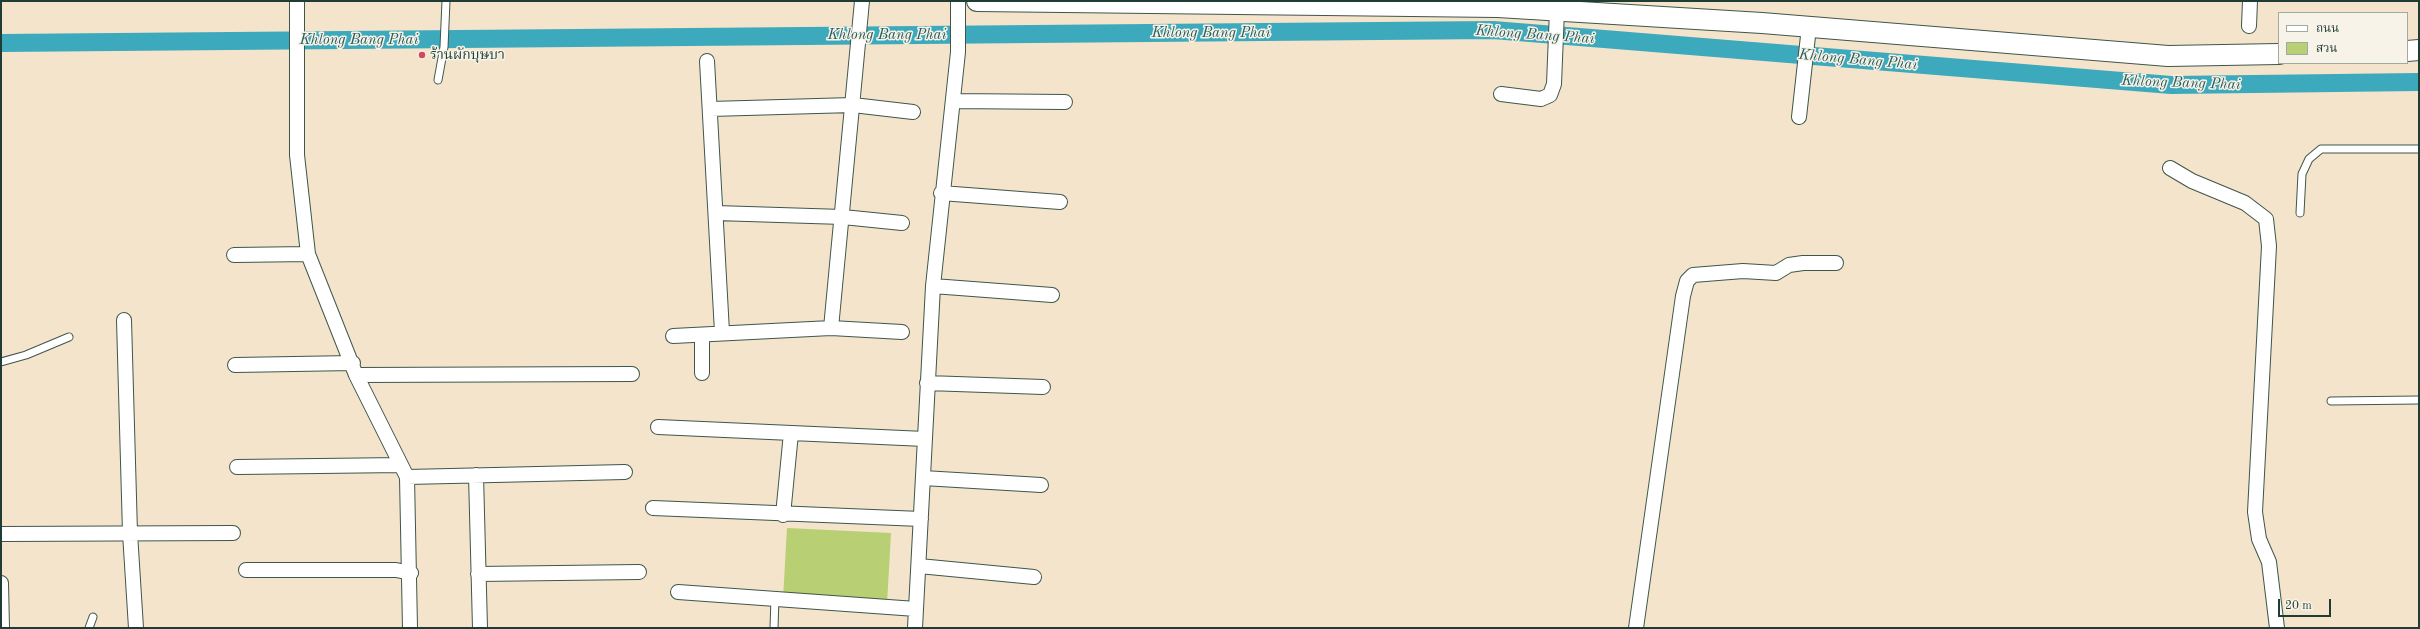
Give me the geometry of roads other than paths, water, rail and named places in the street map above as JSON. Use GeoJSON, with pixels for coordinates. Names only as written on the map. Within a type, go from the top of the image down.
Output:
{"type":"FeatureCollection","features":[{"type":"Feature","properties":{"kind":"street"},"geometry":{"type":"LineString","coordinates":[[297,1],[297,155],[308,254],[355,369],[404,471],[411,573],[410,628]]}},
{"type":"Feature","properties":{"kind":"street"},"geometry":{"type":"LineString","coordinates":[[831,328],[858,59],[862,1]]}},
{"type":"Feature","properties":{"kind":"street"},"geometry":{"type":"LineString","coordinates":[[977,1],[1425,4],[1556,17],[1589,9],[1809,35],[2168,56],[2278,54]]}},
{"type":"Feature","properties":{"kind":"street"},"geometry":{"type":"LineString","coordinates":[[2249,26],[2250,1]]}},
{"type":"Feature","properties":{"kind":"street"},"geometry":{"type":"LineString","coordinates":[[915,628],[922,519],[927,382],[933,286],[941,193],[953,101],[958,45],[958,7]]}},
{"type":"Feature","properties":{"kind":"street"},"geometry":{"type":"LineString","coordinates":[[1501,94],[1541,99],[1550,95],[1554,84],[1556,17]]}},
{"type":"Feature","properties":{"kind":"street"},"geometry":{"type":"LineString","coordinates":[[1799,117],[1809,35]]}},
{"type":"Feature","properties":{"kind":"street"},"geometry":{"type":"LineString","coordinates":[[2408,51],[2419,50]]}},
{"type":"Feature","properties":{"kind":"street"},"geometry":{"type":"LineString","coordinates":[[707,61],[722,332]]}},
{"type":"Feature","properties":{"kind":"street"},"geometry":{"type":"LineString","coordinates":[[953,101],[1065,102]]}},
{"type":"Feature","properties":{"kind":"street"},"geometry":{"type":"LineString","coordinates":[[710,109],[853,105],[913,112]]}},
{"type":"Feature","properties":{"kind":"street"},"geometry":{"type":"LineString","coordinates":[[2170,168],[2192,181],[2245,204],[2266,219],[2270,246],[2255,512],[2259,540],[2270,562],[2277,628]]}},
{"type":"Feature","properties":{"kind":"street"},"geometry":{"type":"LineString","coordinates":[[941,193],[1060,202]]}},
{"type":"Feature","properties":{"kind":"street"},"geometry":{"type":"LineString","coordinates":[[716,213],[843,217],[902,223]]}},
{"type":"Feature","properties":{"kind":"street"},"geometry":{"type":"LineString","coordinates":[[234,255],[308,254]]}},
{"type":"Feature","properties":{"kind":"street"},"geometry":{"type":"LineString","coordinates":[[1636,628],[1683,296],[1687,281],[1693,275],[1743,271],[1776,273],[1796,264],[1836,263]]}},
{"type":"Feature","properties":{"kind":"street"},"geometry":{"type":"LineString","coordinates":[[933,286],[1052,295]]}},
{"type":"Feature","properties":{"kind":"street"},"geometry":{"type":"LineString","coordinates":[[124,320],[130,533],[136,628]]}},
{"type":"Feature","properties":{"kind":"street"},"geometry":{"type":"LineString","coordinates":[[673,336],[702,335],[722,332],[831,328],[902,332]]}},
{"type":"Feature","properties":{"kind":"street"},"geometry":{"type":"LineString","coordinates":[[702,335],[702,373]]}},
{"type":"Feature","properties":{"kind":"street"},"geometry":{"type":"LineString","coordinates":[[235,365],[355,369],[632,374]]}},
{"type":"Feature","properties":{"kind":"street"},"geometry":{"type":"LineString","coordinates":[[927,382],[1043,387]]}},
{"type":"Feature","properties":{"kind":"street"},"geometry":{"type":"LineString","coordinates":[[658,428],[926,439]]}},
{"type":"Feature","properties":{"kind":"street"},"geometry":{"type":"LineString","coordinates":[[783,515],[791,433]]}},
{"type":"Feature","properties":{"kind":"street"},"geometry":{"type":"LineString","coordinates":[[237,467],[404,471],[476,475],[625,472]]}},
{"type":"Feature","properties":{"kind":"street"},"geometry":{"type":"LineString","coordinates":[[476,475],[480,628]]}},
{"type":"Feature","properties":{"kind":"street"},"geometry":{"type":"LineString","coordinates":[[923,478],[1041,485]]}},
{"type":"Feature","properties":{"kind":"street"},"geometry":{"type":"LineString","coordinates":[[652,508],[783,515],[922,519]]}},
{"type":"Feature","properties":{"kind":"street"},"geometry":{"type":"LineString","coordinates":[[1,534],[233,533]]}},
{"type":"Feature","properties":{"kind":"street"},"geometry":{"type":"LineString","coordinates":[[919,566],[1034,577]]}},
{"type":"Feature","properties":{"kind":"street"},"geometry":{"type":"LineString","coordinates":[[246,570],[396,570],[411,573]]}},
{"type":"Feature","properties":{"kind":"street"},"geometry":{"type":"LineString","coordinates":[[478,574],[638,572]]}},
{"type":"Feature","properties":{"kind":"street"},"geometry":{"type":"LineString","coordinates":[[1,583],[2,628]]}},
{"type":"Feature","properties":{"kind":"street"},"geometry":{"type":"LineString","coordinates":[[678,592],[775,598],[916,610]]}},
{"type":"Feature","properties":{"kind":"lane"},"geometry":{"type":"LineString","coordinates":[[438,80],[444,47],[446,1]]}},
{"type":"Feature","properties":{"kind":"lane"},"geometry":{"type":"LineString","coordinates":[[2300,213],[2302,174],[2308,158],[2321,150],[2419,150]]}},
{"type":"Feature","properties":{"kind":"lane"},"geometry":{"type":"LineString","coordinates":[[1,362],[26,355],[69,337]]}},
{"type":"Feature","properties":{"kind":"lane"},"geometry":{"type":"LineString","coordinates":[[2331,402],[2419,400]]}},
{"type":"Feature","properties":{"kind":"lane"},"geometry":{"type":"LineString","coordinates":[[774,628],[775,598]]}},
{"type":"Feature","properties":{"kind":"lane"},"geometry":{"type":"LineString","coordinates":[[89,628],[93,617]]}},
{"type":"Feature","properties":{"kind":"waterway","name":"Khlong Bang Phai"},"geometry":{"type":"LineString","coordinates":[[1,43],[1493,30],[2171,85],[2419,82]]}},
{"type":"Feature","properties":{"kind":"place","name":"ร้านผักบุษบา"},"geometry":{"type":"Point","coordinates":[422,55]}}]}
